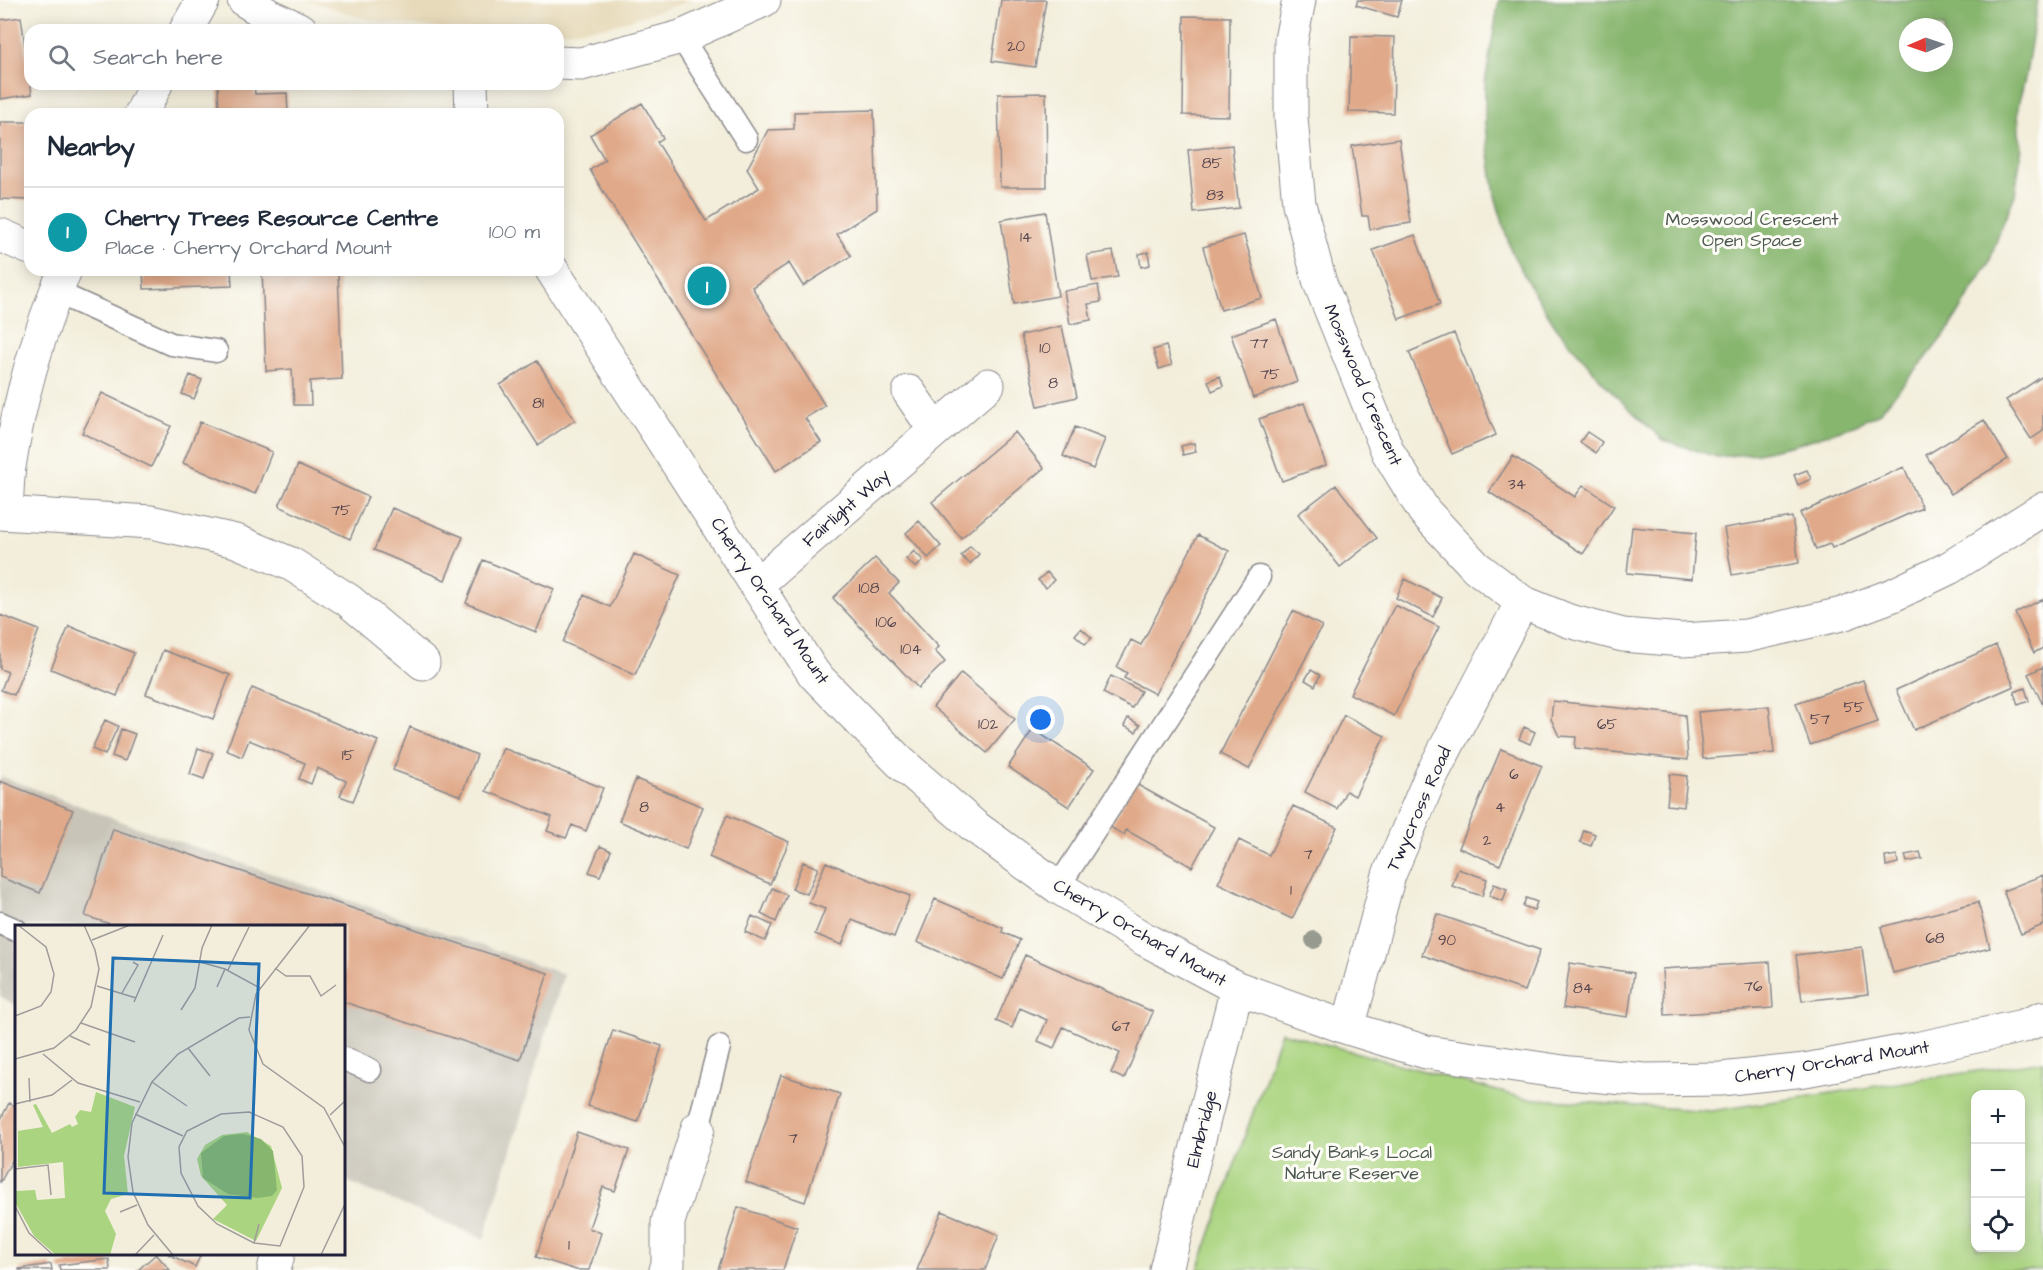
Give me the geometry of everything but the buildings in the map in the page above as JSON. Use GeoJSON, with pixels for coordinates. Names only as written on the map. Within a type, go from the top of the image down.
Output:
{"type":"FeatureCollection","features":[{"type":"Feature","properties":{"kind":"street"},"geometry":{"type":"LineString","coordinates":[[189,24],[203,0]]}},
{"type":"Feature","properties":{"kind":"street"},"geometry":{"type":"LineString","coordinates":[[244,0],[288,24]]}},
{"type":"Feature","properties":{"kind":"street"},"geometry":{"type":"LineString","coordinates":[[564,63],[581,64],[681,37],[751,8],[764,0]]}},
{"type":"Feature","properties":{"kind":"street","name":"Mosswood Crescent"},"geometry":{"type":"LineString","coordinates":[[1299,0],[1291,40],[1291,117],[1299,204],[1320,283],[1388,452],[1424,512],[1476,567],[1522,602],[1569,621],[1623,635],[1682,640],[1746,636],[1842,614],[1893,595],[1949,568],[2043,509]]}},
{"type":"Feature","properties":{"kind":"street"},"geometry":{"type":"LineString","coordinates":[[144,108],[153,90]]}},
{"type":"Feature","properties":{"kind":"street"},"geometry":{"type":"LineString","coordinates":[[471,90],[472,108]]}},
{"type":"Feature","properties":{"kind":"street"},"geometry":{"type":"LineString","coordinates":[[0,235],[24,245]]}},
{"type":"Feature","properties":{"kind":"street","name":"Cherry Orchard Mount"},"geometry":{"type":"LineString","coordinates":[[556,276],[814,674],[899,762],[974,826],[1058,887],[1146,940],[1237,988],[1348,1028],[1426,1052],[1569,1074],[1645,1080],[1721,1079],[1804,1070],[2023,1026],[2043,1018]]}},
{"type":"Feature","properties":{"kind":"street"},"geometry":{"type":"LineString","coordinates":[[60,281],[26,386],[9,468],[3,513],[151,522],[236,541],[291,564],[348,600],[423,663]]}},
{"type":"Feature","properties":{"kind":"street","name":"Fairlight Way"},"geometry":{"type":"LineString","coordinates":[[756,585],[988,385]]}},
{"type":"Feature","properties":{"kind":"street"},"geometry":{"type":"LineString","coordinates":[[909,392],[935,430]]}},
{"type":"Feature","properties":{"kind":"street","name":"Twycross Road"},"geometry":{"type":"LineString","coordinates":[[1348,1028],[1389,875],[1430,778],[1522,602]]}},
{"type":"Feature","properties":{"kind":"street","name":"Elmbridge"},"geometry":{"type":"LineString","coordinates":[[1166,1270],[1237,988]]}},
{"type":"Feature","properties":{"kind":"street"},"geometry":{"type":"LineString","coordinates":[[666,1270],[668,1222],[698,1128]]}},
{"type":"Feature","properties":{"kind":"street"},"geometry":{"type":"LineString","coordinates":[[274,1270],[278,1255]]}},
{"type":"Feature","properties":{"kind":"lane"},"geometry":{"type":"LineString","coordinates":[[681,37],[746,139]]}},
{"type":"Feature","properties":{"kind":"lane"},"geometry":{"type":"LineString","coordinates":[[60,281],[171,344],[216,351]]}},
{"type":"Feature","properties":{"kind":"lane"},"geometry":{"type":"LineString","coordinates":[[1058,887],[1260,577]]}},
{"type":"Feature","properties":{"kind":"lane"},"geometry":{"type":"LineString","coordinates":[[0,924],[15,930]]}},
{"type":"Feature","properties":{"kind":"lane"},"geometry":{"type":"LineString","coordinates":[[698,1128],[719,1047]]}},
{"type":"Feature","properties":{"kind":"lane"},"geometry":{"type":"LineString","coordinates":[[345,1059],[370,1070]]}},
{"type":"Feature","properties":{"kind":"shaded area"},"geometry":{"type":"Polygon","coordinates":[[[309,0],[692,0],[611,26],[564,31],[564,24],[396,24],[357,17],[309,0]]]}},
{"type":"Feature","properties":{"kind":"shaded area"},"geometry":{"type":"Polygon","coordinates":[[[0,776],[139,828],[564,974],[484,1239],[345,1180],[345,925],[15,925],[15,1005],[0,996],[0,776]]]}},
{"type":"Feature","properties":{"kind":"green space","name":"Mosswood Crescent Open Space"},"geometry":{"type":"Polygon","coordinates":[[[1499,0],[2038,0],[2026,74],[2018,107],[2022,146],[2015,195],[1989,263],[1951,326],[1878,414],[1847,428],[1794,445],[1757,453],[1717,457],[1663,440],[1622,402],[1557,328],[1511,251],[1495,196],[1485,126],[1485,83],[1499,0]]]}},
{"type":"Feature","properties":{"kind":"green space","name":"Sandy Banks Local Nature Reserve"},"geometry":{"type":"Polygon","coordinates":[[[1281,1032],[1523,1098],[1711,1111],[2043,1061],[2043,1270],[1198,1270],[1281,1032]]]}},
{"type":"Feature","properties":{"kind":"place","name":"Cherry Trees Resource Centre"},"geometry":{"type":"Point","coordinates":[707,286]}}]}
